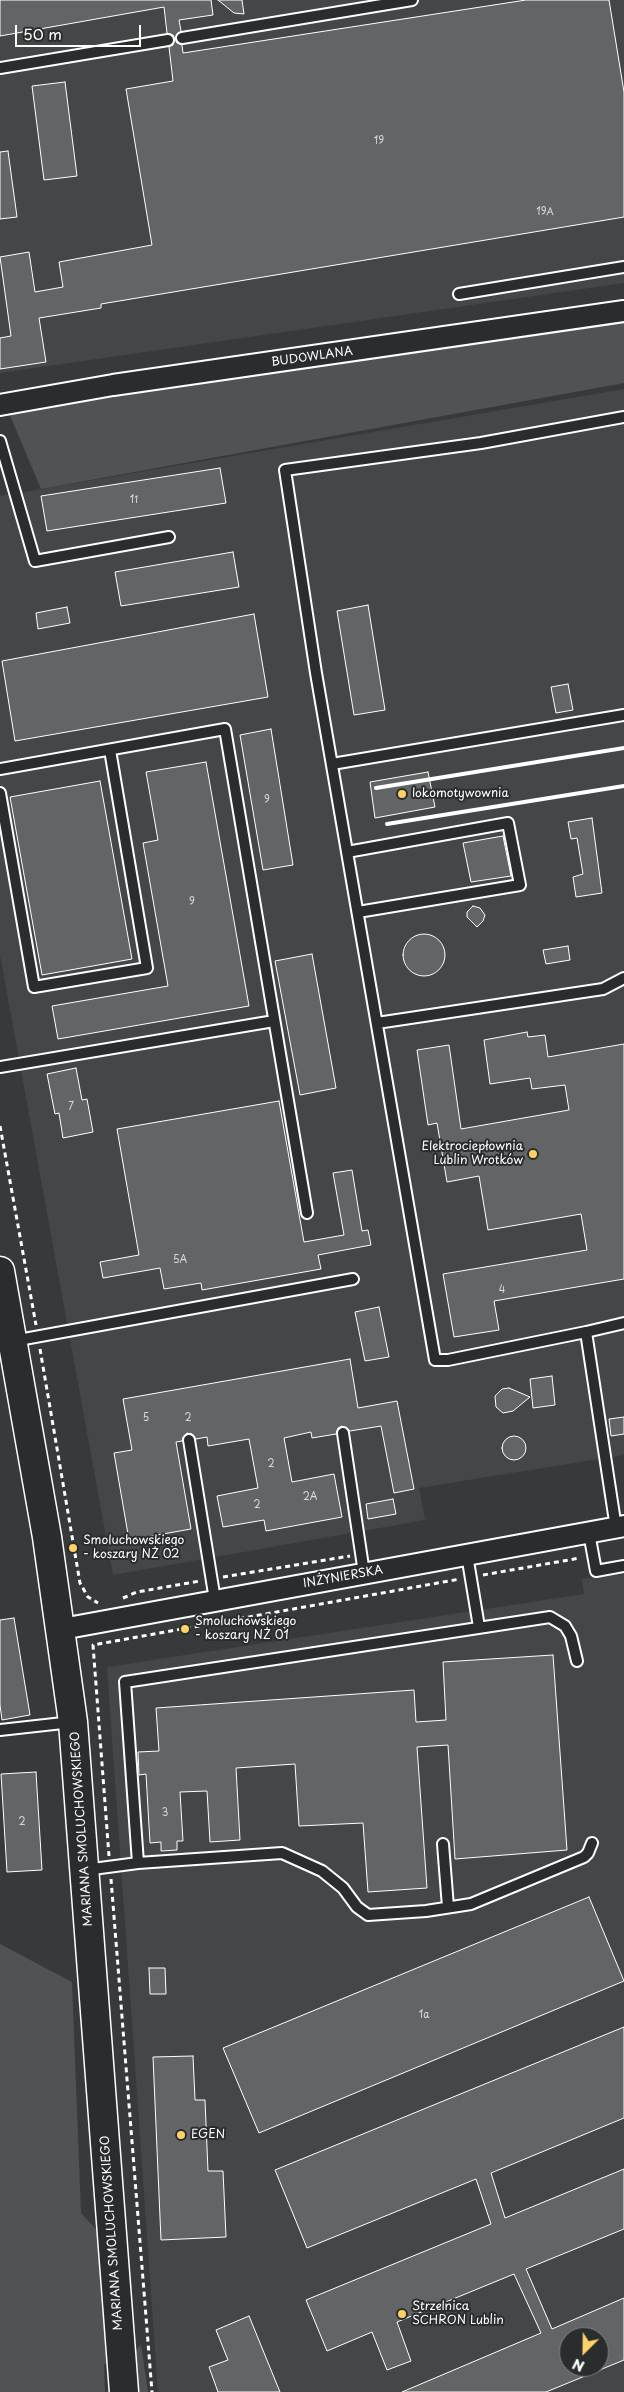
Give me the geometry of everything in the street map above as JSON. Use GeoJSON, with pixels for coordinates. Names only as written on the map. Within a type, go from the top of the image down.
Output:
{"type":"FeatureCollection","features":[{"type":"Feature","properties":{"kind":"street","name":"BUDOWLANA"},"geometry":{"type":"LineString","coordinates":[[0,405],[113,385],[624,311]]}},
{"type":"Feature","properties":{"kind":"street","name":"MARIANA SMOLUCHOWSKIEGO"},"geometry":{"type":"LineString","coordinates":[[0,1271],[25,1339],[73,1722],[97,1868],[124,2392]]}},
{"type":"Feature","properties":{"kind":"street","name":"INŻYNIERSKA"},"geometry":{"type":"LineString","coordinates":[[62,1629],[215,1600],[362,1564],[467,1555],[620,1527]]}},
{"type":"Feature","properties":{"kind":"lane"},"geometry":{"type":"LineString","coordinates":[[182,38],[412,0]]}},
{"type":"Feature","properties":{"kind":"lane"},"geometry":{"type":"LineString","coordinates":[[0,68],[168,40]]}},
{"type":"Feature","properties":{"kind":"lane"},"geometry":{"type":"LineString","coordinates":[[459,294],[624,267]]}},
{"type":"Feature","properties":{"kind":"lane"},"geometry":{"type":"LineString","coordinates":[[624,418],[480,443],[284,470],[332,764],[435,1360],[448,1360],[624,1323]]}},
{"type":"Feature","properties":{"kind":"lane"},"geometry":{"type":"LineString","coordinates":[[0,441],[35,561],[169,537]]}},
{"type":"Feature","properties":{"kind":"lane"},"geometry":{"type":"LineString","coordinates":[[332,764],[624,715]]}},
{"type":"Feature","properties":{"kind":"lane"},"geometry":{"type":"LineString","coordinates":[[0,769],[225,729],[308,1213]]}},
{"type":"Feature","properties":{"kind":"lane"},"geometry":{"type":"LineString","coordinates":[[0,793],[34,987],[147,968],[110,750]]}},
{"type":"Feature","properties":{"kind":"lane"},"geometry":{"type":"LineString","coordinates":[[347,852],[508,823],[520,885],[358,912]]}},
{"type":"Feature","properties":{"kind":"lane"},"geometry":{"type":"LineString","coordinates":[[377,1023],[602,989],[624,978]]}},
{"type":"Feature","properties":{"kind":"lane"},"geometry":{"type":"LineString","coordinates":[[0,1067],[274,1020]]}},
{"type":"Feature","properties":{"kind":"lane"},"geometry":{"type":"LineString","coordinates":[[25,1339],[353,1279]]}},
{"type":"Feature","properties":{"kind":"lane"},"geometry":{"type":"LineString","coordinates":[[586,1332],[620,1527]]}},
{"type":"Feature","properties":{"kind":"lane"},"geometry":{"type":"LineString","coordinates":[[343,1433],[362,1564]]}},
{"type":"Feature","properties":{"kind":"lane"},"geometry":{"type":"LineString","coordinates":[[189,1440],[215,1600]]}},
{"type":"Feature","properties":{"kind":"lane"},"geometry":{"type":"LineString","coordinates":[[589,1533],[596,1571],[624,1566]]}},
{"type":"Feature","properties":{"kind":"lane"},"geometry":{"type":"LineString","coordinates":[[467,1555],[479,1627]]}},
{"type":"Feature","properties":{"kind":"lane"},"geometry":{"type":"LineString","coordinates":[[138,1863],[125,1682],[550,1617],[565,1626],[572,1636],[577,1661]]}},
{"type":"Feature","properties":{"kind":"lane"},"geometry":{"type":"LineString","coordinates":[[0,1730],[73,1722]]}},
{"type":"Feature","properties":{"kind":"lane"},"geometry":{"type":"LineString","coordinates":[[97,1868],[138,1863],[282,1853],[322,1871],[343,1888],[357,1907],[368,1915],[448,1908],[471,1904],[584,1857],[592,1843]]}},
{"type":"Feature","properties":{"kind":"lane"},"geometry":{"type":"LineString","coordinates":[[443,1844],[448,1908]]}},
{"type":"Feature","properties":{"kind":"path"},"geometry":{"type":"LineString","coordinates":[[0,1126],[25,1339],[80,1583],[88,1597],[102,1604]]}},
{"type":"Feature","properties":{"kind":"path"},"geometry":{"type":"LineString","coordinates":[[152,2392],[97,1868],[93,1645],[593,1556]]}},
{"type":"Feature","properties":{"kind":"path"},"geometry":{"type":"LineString","coordinates":[[116,1600],[137,1592],[211,1579],[362,1564]]}},
{"type":"Feature","properties":{"kind":"shaded area"},"geometry":{"type":"Polygon","coordinates":[[[0,0],[624,0],[624,283],[0,373],[0,0]]]}},
{"type":"Feature","properties":{"kind":"shaded area"},"geometry":{"type":"Polygon","coordinates":[[[624,318],[624,383],[41,489],[9,413],[624,318]]]}},
{"type":"Feature","properties":{"kind":"shaded area"},"geometry":{"type":"Polygon","coordinates":[[[624,389],[624,1455],[419,1488],[425,1520],[113,1575],[0,955],[0,496],[624,389]]]}},
{"type":"Feature","properties":{"kind":"shaded area"},"geometry":{"type":"Polygon","coordinates":[[[624,1572],[624,2392],[158,2392],[107,1667],[584,1594],[582,1579],[624,1572]]]}},
{"type":"Feature","properties":{"kind":"shaded area"},"geometry":{"type":"Polygon","coordinates":[[[0,1944],[72,1982],[81,2213],[97,2230],[108,2363],[104,2364],[105,2392],[0,2392],[0,1944]]]}},
{"type":"Feature","properties":{"kind":"shaded area"},"geometry":{"type":"Polygon","coordinates":[[[141,2345],[148,2392],[138,2392],[134,2358],[136,2350],[141,2345]]]}},
{"type":"Feature","properties":{"kind":"building"},"geometry":{"type":"Polygon","coordinates":[[[0,0],[211,0],[213,15],[179,20],[181,31],[175,39],[173,35],[167,33],[164,7],[0,36],[0,0]]]}},
{"type":"Feature","properties":{"kind":"building"},"geometry":{"type":"Polygon","coordinates":[[[218,0],[242,0],[244,14],[234,13],[218,0]]]}},
{"type":"Feature","properties":{"kind":"building"},"geometry":{"type":"Polygon","coordinates":[[[526,0],[609,0],[624,92],[624,217],[101,304],[101,308],[39,318],[46,362],[0,369],[0,338],[11,336],[0,257],[29,252],[35,292],[63,287],[59,262],[152,245],[126,89],[173,81],[169,47],[173,45],[175,39],[177,43],[182,45],[183,53],[526,0]]]}},
{"type":"Feature","properties":{"kind":"building"},"geometry":{"type":"Polygon","coordinates":[[[65,82],[77,176],[44,180],[32,86],[65,82]]]}},
{"type":"Feature","properties":{"kind":"building"},"geometry":{"type":"Polygon","coordinates":[[[8,151],[17,217],[0,219],[0,152],[8,151]]]}},
{"type":"Feature","properties":{"kind":"building"},"geometry":{"type":"Polygon","coordinates":[[[220,468],[226,503],[47,531],[41,496],[220,468]]]}},
{"type":"Feature","properties":{"kind":"building"},"geometry":{"type":"Polygon","coordinates":[[[233,552],[239,587],[121,606],[115,572],[233,552]]]}},
{"type":"Feature","properties":{"kind":"building"},"geometry":{"type":"Polygon","coordinates":[[[368,605],[385,710],[354,715],[337,611],[368,605]]]}},
{"type":"Feature","properties":{"kind":"building"},"geometry":{"type":"Polygon","coordinates":[[[67,607],[70,623],[38,629],[36,613],[67,607]]]}},
{"type":"Feature","properties":{"kind":"building"},"geometry":{"type":"Polygon","coordinates":[[[254,614],[268,697],[15,741],[2,661],[254,614]]]}},
{"type":"Feature","properties":{"kind":"building"},"geometry":{"type":"Polygon","coordinates":[[[568,684],[573,710],[556,713],[551,687],[568,684]]]}},
{"type":"Feature","properties":{"kind":"building"},"geometry":{"type":"Polygon","coordinates":[[[271,729],[293,865],[263,870],[240,735],[271,729]]]}},
{"type":"Feature","properties":{"kind":"building"},"geometry":{"type":"Polygon","coordinates":[[[206,762],[249,1006],[58,1039],[52,1006],[168,986],[143,843],[158,840],[146,772],[206,762]]]}},
{"type":"Feature","properties":{"kind":"building","name":"lokomotywownia"},"geometry":{"type":"Polygon","coordinates":[[[428,772],[435,807],[375,818],[370,782],[428,772]]]}},
{"type":"Feature","properties":{"kind":"building"},"geometry":{"type":"Polygon","coordinates":[[[100,781],[132,959],[42,975],[10,797],[100,781]]]}},
{"type":"Feature","properties":{"kind":"building"},"geometry":{"type":"Polygon","coordinates":[[[592,818],[602,893],[576,897],[573,877],[583,874],[577,838],[571,839],[568,822],[592,818]]]}},
{"type":"Feature","properties":{"kind":"building"},"geometry":{"type":"Polygon","coordinates":[[[503,836],[511,876],[471,882],[463,843],[503,836]]]}},
{"type":"Feature","properties":{"kind":"building"},"geometry":{"type":"Polygon","coordinates":[[[473,906],[480,908],[485,915],[483,921],[477,927],[467,917],[467,912],[473,906]]]}},
{"type":"Feature","properties":{"kind":"building"},"geometry":{"type":"Polygon","coordinates":[[[424,934],[439,940],[445,955],[439,970],[424,976],[409,970],[403,955],[409,940],[424,934]]]}},
{"type":"Feature","properties":{"kind":"building"},"geometry":{"type":"Polygon","coordinates":[[[568,946],[570,960],[546,964],[543,950],[568,946]]]}},
{"type":"Feature","properties":{"kind":"building"},"geometry":{"type":"Polygon","coordinates":[[[312,954],[336,1088],[300,1095],[275,961],[312,954]]]}},
{"type":"Feature","properties":{"kind":"building"},"geometry":{"type":"Polygon","coordinates":[[[527,1032],[528,1037],[545,1035],[548,1057],[624,1044],[624,1279],[494,1301],[499,1330],[454,1337],[443,1274],[587,1250],[581,1214],[488,1230],[479,1176],[447,1182],[437,1123],[428,1125],[417,1050],[449,1045],[461,1129],[569,1110],[565,1085],[532,1089],[530,1078],[490,1084],[484,1040],[527,1032]]]}},
{"type":"Feature","properties":{"kind":"building"},"geometry":{"type":"Polygon","coordinates":[[[76,1068],[82,1100],[87,1099],[93,1132],[63,1138],[59,1113],[55,1114],[47,1074],[76,1068]]]}},
{"type":"Feature","properties":{"kind":"building"},"geometry":{"type":"Polygon","coordinates":[[[279,1101],[304,1242],[344,1235],[333,1173],[352,1170],[362,1231],[368,1230],[371,1245],[318,1255],[321,1269],[202,1290],[201,1283],[164,1289],[160,1268],[103,1278],[100,1262],[139,1255],[117,1129],[279,1101]]]}},
{"type":"Feature","properties":{"kind":"building"},"geometry":{"type":"Polygon","coordinates":[[[379,1307],[389,1357],[365,1361],[355,1312],[379,1307]]]}},
{"type":"Feature","properties":{"kind":"building"},"geometry":{"type":"Polygon","coordinates":[[[350,1359],[358,1408],[397,1401],[414,1489],[394,1493],[381,1426],[350,1431],[342,1426],[338,1428],[336,1434],[312,1438],[311,1432],[284,1438],[292,1482],[334,1474],[342,1517],[266,1531],[264,1520],[223,1527],[217,1496],[258,1488],[249,1439],[208,1446],[207,1437],[196,1439],[192,1434],[187,1433],[182,1441],[176,1442],[191,1529],[129,1540],[114,1453],[132,1450],[123,1399],[350,1359]]]}},
{"type":"Feature","properties":{"kind":"building"},"geometry":{"type":"Polygon","coordinates":[[[552,1376],[555,1405],[533,1408],[530,1379],[552,1376]]]}},
{"type":"Feature","properties":{"kind":"building"},"geometry":{"type":"Polygon","coordinates":[[[509,1388],[530,1397],[513,1411],[503,1413],[496,1407],[495,1396],[502,1389],[509,1388]]]}},
{"type":"Feature","properties":{"kind":"building"},"geometry":{"type":"Polygon","coordinates":[[[624,1417],[624,1434],[611,1436],[609,1419],[624,1417]]]}},
{"type":"Feature","properties":{"kind":"building"},"geometry":{"type":"Polygon","coordinates":[[[514,1436],[519,1437],[525,1443],[525,1453],[519,1459],[514,1460],[509,1459],[503,1453],[502,1448],[503,1443],[509,1437],[514,1436]]]}},
{"type":"Feature","properties":{"kind":"building"},"geometry":{"type":"Polygon","coordinates":[[[393,1499],[396,1514],[368,1519],[366,1504],[393,1499]]]}},
{"type":"Feature","properties":{"kind":"building"},"geometry":{"type":"Polygon","coordinates":[[[14,1618],[30,1715],[2,1720],[0,1705],[0,1620],[14,1618]]]}},
{"type":"Feature","properties":{"kind":"building"},"geometry":{"type":"Polygon","coordinates":[[[553,1655],[567,1850],[455,1859],[448,1745],[417,1747],[427,1888],[368,1892],[363,1823],[299,1826],[295,1764],[236,1768],[240,1840],[210,1842],[207,1791],[180,1792],[183,1841],[177,1841],[177,1850],[161,1851],[161,1842],[150,1843],[146,1774],[139,1775],[138,1752],[159,1751],[156,1708],[414,1690],[416,1722],[446,1720],[443,1662],[553,1655]]]}},
{"type":"Feature","properties":{"kind":"building"},"geometry":{"type":"Polygon","coordinates":[[[36,1772],[42,1870],[7,1872],[1,1774],[36,1772]]]}},
{"type":"Feature","properties":{"kind":"building"},"geometry":{"type":"Polygon","coordinates":[[[589,1897],[624,1981],[259,2133],[223,2048],[589,1897]]]}},
{"type":"Feature","properties":{"kind":"building"},"geometry":{"type":"Polygon","coordinates":[[[149,1968],[165,1968],[166,1994],[150,1994],[149,1968]]]}},
{"type":"Feature","properties":{"kind":"building"},"geometry":{"type":"Polygon","coordinates":[[[624,2027],[624,2118],[491,2173],[505,2218],[624,2169],[624,2229],[526,2269],[552,2329],[624,2298],[624,2360],[609,2366],[609,2327],[559,2327],[559,2377],[583,2377],[546,2392],[402,2392],[541,2333],[514,2274],[397,2322],[411,2361],[387,2370],[372,2332],[327,2351],[306,2300],[491,2224],[476,2179],[307,2248],[275,2170],[624,2027]]]}},
{"type":"Feature","properties":{"kind":"building","name":"EGEN"},"geometry":{"type":"Polygon","coordinates":[[[193,2056],[195,2100],[205,2100],[208,2171],[223,2171],[226,2237],[161,2240],[153,2057],[193,2056]]]}},
{"type":"Feature","properties":{"kind":"building"},"geometry":{"type":"Polygon","coordinates":[[[249,2316],[280,2392],[218,2392],[209,2367],[228,2360],[216,2330],[249,2316]]]}},
{"type":"Feature","properties":{"kind":"railway"},"geometry":{"type":"LineString","coordinates":[[376,788],[624,748]]}},
{"type":"Feature","properties":{"kind":"railway"},"geometry":{"type":"LineString","coordinates":[[387,824],[624,786]]}},
{"type":"Feature","properties":{"kind":"place","name":"lokomotywownia"},"geometry":{"type":"Point","coordinates":[402,794]}},
{"type":"Feature","properties":{"kind":"place","name":"Elektrociepłownia Lublin Wrotków"},"geometry":{"type":"Point","coordinates":[533,1154]}},
{"type":"Feature","properties":{"kind":"place","name":"Smoluchowskiego - koszary NŻ 02"},"geometry":{"type":"Point","coordinates":[73,1548]}},
{"type":"Feature","properties":{"kind":"place","name":"Smoluchowskiego - koszary NŻ 01"},"geometry":{"type":"Point","coordinates":[185,1629]}},
{"type":"Feature","properties":{"kind":"place","name":"EGEN"},"geometry":{"type":"Point","coordinates":[181,2135]}},
{"type":"Feature","properties":{"kind":"place","name":"Strzelnica SCHRON Lublin"},"geometry":{"type":"Point","coordinates":[402,2314]}}]}
